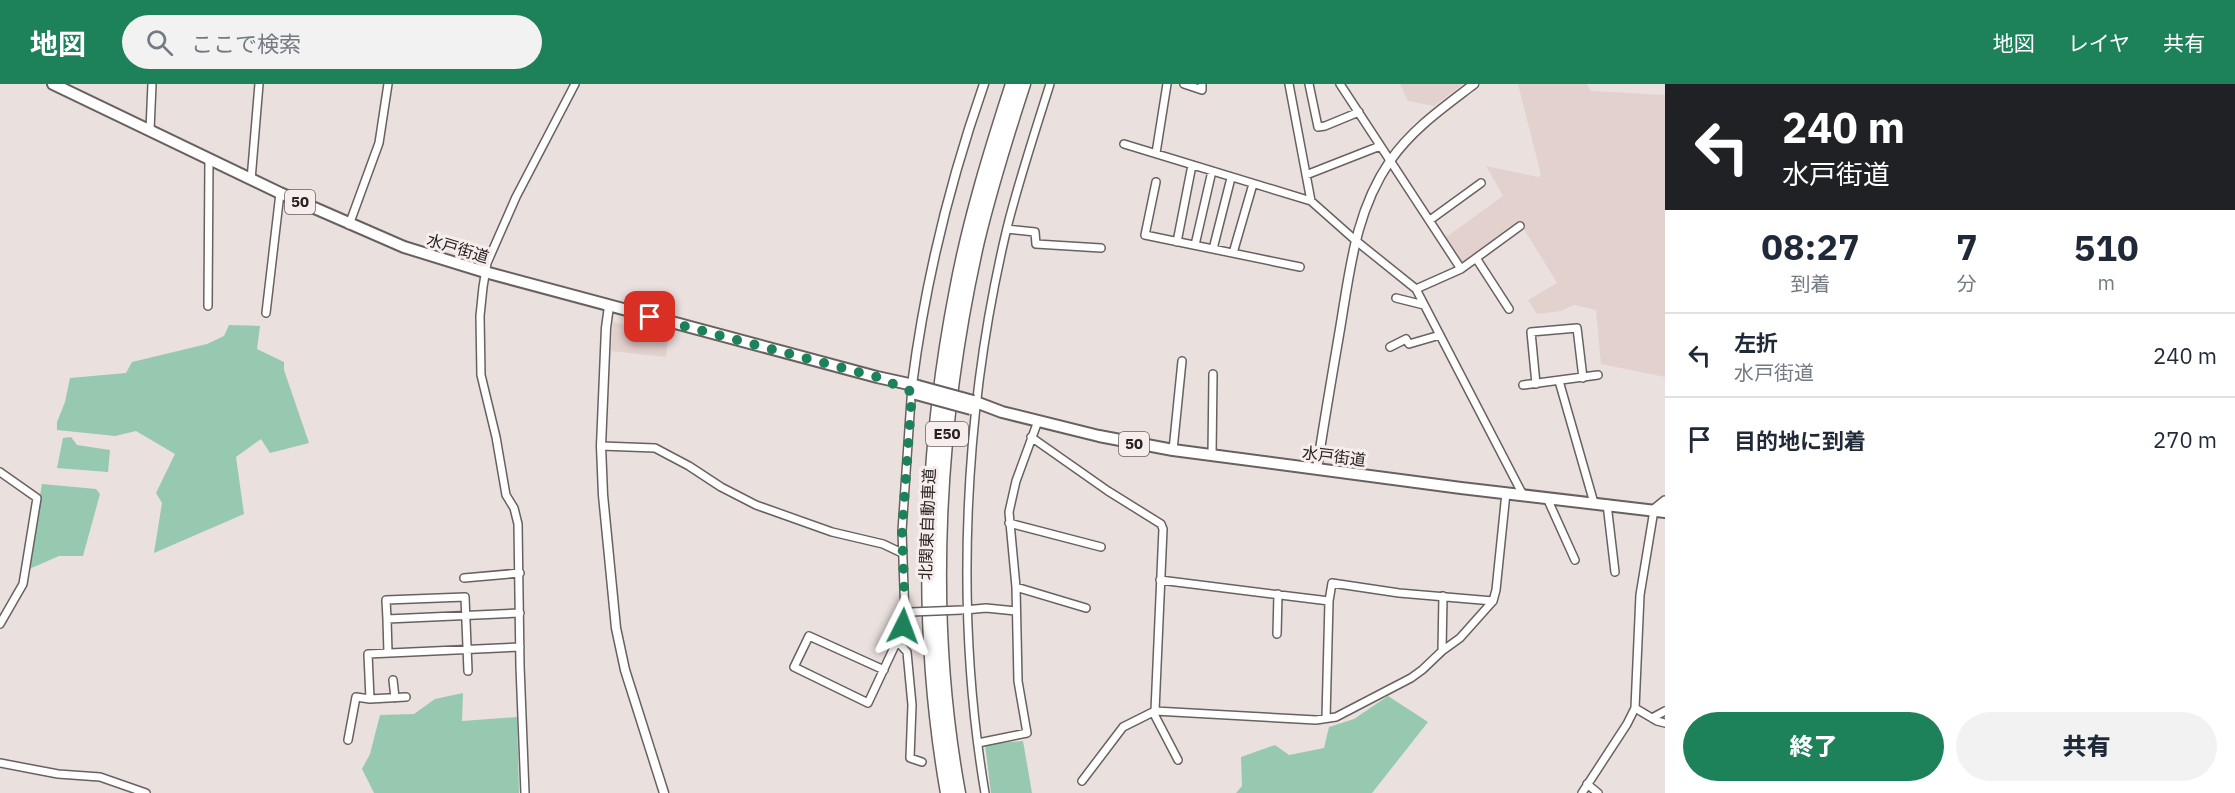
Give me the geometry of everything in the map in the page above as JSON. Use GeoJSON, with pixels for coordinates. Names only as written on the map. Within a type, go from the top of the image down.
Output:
{"type":"FeatureCollection","features":[{"type":"Feature","properties":{"kind":"highway","name":"北関東自動車道"},"geometry":{"type":"LineString","coordinates":[[947,793],[937,720],[931,628],[931,502],[936,428],[956,290],[982,180],[1012,84]]}},
{"type":"Feature","properties":{"kind":"highway","name":"北関東自動車道"},"geometry":{"type":"LineString","coordinates":[[959,793],[949,728],[942,627],[943,503],[947,431],[956,356],[978,241],[1024,84]]}},
{"type":"Feature","properties":{"kind":"main road","name":"水戸街道"},"geometry":{"type":"LineString","coordinates":[[53,84],[349,225],[426,255],[877,377],[975,406],[1110,439],[1173,450],[1660,511]]}},
{"type":"Feature","properties":{"kind":"main road"},"geometry":{"type":"LineString","coordinates":[[1660,511],[1665,501]]}},
{"type":"Feature","properties":{"kind":"street"},"geometry":{"type":"LineString","coordinates":[[150,130],[152,84]]}},
{"type":"Feature","properties":{"kind":"street"},"geometry":{"type":"LineString","coordinates":[[251,180],[259,84]]}},
{"type":"Feature","properties":{"kind":"street"},"geometry":{"type":"LineString","coordinates":[[349,225],[379,143],[388,84]]}},
{"type":"Feature","properties":{"kind":"street"},"geometry":{"type":"LineString","coordinates":[[525,793],[518,524],[514,508],[506,495],[496,437],[481,375],[480,316],[485,272],[516,196],[575,84]]}},
{"type":"Feature","properties":{"kind":"street"},"geometry":{"type":"LineString","coordinates":[[884,670],[809,636],[794,668],[868,703],[884,670],[897,641],[908,612],[903,553],[903,491],[926,298],[957,169],[984,84]]}},
{"type":"Feature","properties":{"kind":"street"},"geometry":{"type":"LineString","coordinates":[[985,793],[965,610],[975,406],[1007,229],[1050,84]]}},
{"type":"Feature","properties":{"kind":"street"},"geometry":{"type":"LineString","coordinates":[[1156,153],[1167,84]]}},
{"type":"Feature","properties":{"kind":"street"},"geometry":{"type":"LineString","coordinates":[[1184,84],[1202,90],[1202,84]]}},
{"type":"Feature","properties":{"kind":"street"},"geometry":{"type":"LineString","coordinates":[[1289,84],[1311,201]]}},
{"type":"Feature","properties":{"kind":"street"},"geometry":{"type":"LineString","coordinates":[[1309,84],[1318,127],[1359,112]]}},
{"type":"Feature","properties":{"kind":"street"},"geometry":{"type":"LineString","coordinates":[[1340,84],[1461,269]]}},
{"type":"Feature","properties":{"kind":"street"},"geometry":{"type":"LineString","coordinates":[[1317,469],[1354,240],[1366,203],[1390,161],[1418,128],[1474,84]]}},
{"type":"Feature","properties":{"kind":"street"},"geometry":{"type":"LineString","coordinates":[[1124,144],[1311,201],[1354,240],[1416,289],[1522,495]]}},
{"type":"Feature","properties":{"kind":"street"},"geometry":{"type":"LineString","coordinates":[[1306,175],[1380,146]]}},
{"type":"Feature","properties":{"kind":"street"},"geometry":{"type":"LineString","coordinates":[[208,306],[209,159]]}},
{"type":"Feature","properties":{"kind":"street"},"geometry":{"type":"LineString","coordinates":[[1177,242],[1192,165]]}},
{"type":"Feature","properties":{"kind":"street"},"geometry":{"type":"LineString","coordinates":[[1195,245],[1212,171]]}},
{"type":"Feature","properties":{"kind":"street"},"geometry":{"type":"LineString","coordinates":[[1213,249],[1231,178]]}},
{"type":"Feature","properties":{"kind":"street"},"geometry":{"type":"LineString","coordinates":[[1156,182],[1145,235],[1300,267]]}},
{"type":"Feature","properties":{"kind":"street"},"geometry":{"type":"LineString","coordinates":[[1430,220],[1481,183]]}},
{"type":"Feature","properties":{"kind":"street"},"geometry":{"type":"LineString","coordinates":[[1233,253],[1252,184]]}},
{"type":"Feature","properties":{"kind":"street"},"geometry":{"type":"LineString","coordinates":[[266,313],[280,193]]}},
{"type":"Feature","properties":{"kind":"street"},"geometry":{"type":"LineString","coordinates":[[1416,289],[1461,269],[1520,226]]}},
{"type":"Feature","properties":{"kind":"street"},"geometry":{"type":"LineString","coordinates":[[1007,229],[1035,232],[1036,244],[1101,248]]}},
{"type":"Feature","properties":{"kind":"street"},"geometry":{"type":"LineString","coordinates":[[1476,258],[1509,309]]}},
{"type":"Feature","properties":{"kind":"street"},"geometry":{"type":"LineString","coordinates":[[1396,298],[1424,305]]}},
{"type":"Feature","properties":{"kind":"street"},"geometry":{"type":"LineString","coordinates":[[609,306],[601,446],[603,495],[619,648],[664,793]]}},
{"type":"Feature","properties":{"kind":"street"},"geometry":{"type":"LineString","coordinates":[[1536,384],[1531,332],[1577,328],[1583,378]]}},
{"type":"Feature","properties":{"kind":"street"},"geometry":{"type":"LineString","coordinates":[[1390,347],[1406,339],[1409,344],[1440,335]]}},
{"type":"Feature","properties":{"kind":"street"},"geometry":{"type":"LineString","coordinates":[[1173,450],[1182,361]]}},
{"type":"Feature","properties":{"kind":"street"},"geometry":{"type":"LineString","coordinates":[[1212,374],[1212,455]]}},
{"type":"Feature","properties":{"kind":"street"},"geometry":{"type":"LineString","coordinates":[[1523,385],[1598,375]]}},
{"type":"Feature","properties":{"kind":"street"},"geometry":{"type":"LineString","coordinates":[[1559,381],[1594,503]]}},
{"type":"Feature","properties":{"kind":"street"},"geometry":{"type":"LineString","coordinates":[[978,743],[1027,734],[1017,681],[1016,587],[1010,502],[1038,421]]}},
{"type":"Feature","properties":{"kind":"street"},"geometry":{"type":"LineString","coordinates":[[1031,437],[1108,491],[1161,524],[1163,529],[1154,711],[1178,760]]}},
{"type":"Feature","properties":{"kind":"street"},"geometry":{"type":"LineString","coordinates":[[601,446],[655,448],[689,466],[729,492],[756,505],[832,532],[883,544],[903,553]]}},
{"type":"Feature","properties":{"kind":"street"},"geometry":{"type":"LineString","coordinates":[[0,472],[37,498],[23,584],[0,624]]}},
{"type":"Feature","properties":{"kind":"street"},"geometry":{"type":"LineString","coordinates":[[1082,780],[1123,727],[1154,711],[1316,720],[1336,717],[1411,678],[1460,638],[1493,601],[1506,493]]}},
{"type":"Feature","properties":{"kind":"street"},"geometry":{"type":"LineString","coordinates":[[1547,498],[1575,560]]}},
{"type":"Feature","properties":{"kind":"street"},"geometry":{"type":"LineString","coordinates":[[1607,504],[1615,572]]}},
{"type":"Feature","properties":{"kind":"street"},"geometry":{"type":"LineString","coordinates":[[1582,793],[1635,708],[1640,595],[1660,511]]}},
{"type":"Feature","properties":{"kind":"street"},"geometry":{"type":"LineString","coordinates":[[1010,522],[1101,547]]}},
{"type":"Feature","properties":{"kind":"street"},"geometry":{"type":"LineString","coordinates":[[464,578],[520,573]]}},
{"type":"Feature","properties":{"kind":"street"},"geometry":{"type":"LineString","coordinates":[[1160,580],[1329,601]]}},
{"type":"Feature","properties":{"kind":"street"},"geometry":{"type":"LineString","coordinates":[[1326,718],[1329,601],[1332,583],[1389,592],[1493,601]]}},
{"type":"Feature","properties":{"kind":"street"},"geometry":{"type":"LineString","coordinates":[[1016,587],[1086,608]]}},
{"type":"Feature","properties":{"kind":"street"},"geometry":{"type":"LineString","coordinates":[[1277,634],[1278,594]]}},
{"type":"Feature","properties":{"kind":"street"},"geometry":{"type":"LineString","coordinates":[[1442,651],[1443,596]]}},
{"type":"Feature","properties":{"kind":"street"},"geometry":{"type":"LineString","coordinates":[[388,653],[386,600],[465,597],[468,671]]}},
{"type":"Feature","properties":{"kind":"street"},"geometry":{"type":"LineString","coordinates":[[908,612],[986,608],[1016,611]]}},
{"type":"Feature","properties":{"kind":"street"},"geometry":{"type":"LineString","coordinates":[[387,619],[520,613]]}},
{"type":"Feature","properties":{"kind":"street"},"geometry":{"type":"LineString","coordinates":[[897,641],[907,652],[912,705],[910,758],[922,762]]}},
{"type":"Feature","properties":{"kind":"street"},"geometry":{"type":"LineString","coordinates":[[370,699],[368,654],[520,647]]}},
{"type":"Feature","properties":{"kind":"street"},"geometry":{"type":"LineString","coordinates":[[393,680],[395,698]]}},
{"type":"Feature","properties":{"kind":"street"},"geometry":{"type":"LineString","coordinates":[[348,740],[356,697],[370,699],[406,697]]}},
{"type":"Feature","properties":{"kind":"street"},"geometry":{"type":"LineString","coordinates":[[1635,708],[1665,723]]}},
{"type":"Feature","properties":{"kind":"street"},"geometry":{"type":"LineString","coordinates":[[1652,718],[1665,711]]}},
{"type":"Feature","properties":{"kind":"street"},"geometry":{"type":"LineString","coordinates":[[0,763],[58,774],[100,777],[146,793]]}},
{"type":"Feature","properties":{"kind":"street"},"geometry":{"type":"LineString","coordinates":[[1587,784],[1598,793]]}},
{"type":"Feature","properties":{"kind":"shaded area"},"geometry":{"type":"Polygon","coordinates":[[[1400,84],[1463,84],[1434,106],[1408,101],[1400,84]]]}},
{"type":"Feature","properties":{"kind":"shaded area"},"geometry":{"type":"Polygon","coordinates":[[[1518,84],[1587,84],[1591,91],[1665,95],[1665,377],[1601,364],[1596,310],[1574,305],[1561,311],[1537,314],[1528,300],[1557,283],[1519,221],[1509,231],[1463,264],[1445,238],[1503,196],[1486,166],[1538,177],[1541,175],[1518,84]]]}},
{"type":"Feature","properties":{"kind":"shaded area"},"geometry":{"type":"Polygon","coordinates":[[[613,322],[669,335],[666,357],[611,351],[613,322]]]}},
{"type":"Feature","properties":{"kind":"green space"},"geometry":{"type":"Polygon","coordinates":[[[229,325],[260,326],[257,349],[284,362],[284,370],[309,443],[270,453],[261,439],[236,457],[244,514],[154,553],[162,503],[156,493],[175,454],[136,431],[115,436],[57,430],[57,422],[65,402],[70,378],[126,373],[132,362],[207,344],[224,336],[229,325]]]}},
{"type":"Feature","properties":{"kind":"green space"},"geometry":{"type":"Polygon","coordinates":[[[71,437],[77,445],[110,450],[108,472],[57,468],[63,438],[71,437]]]}},
{"type":"Feature","properties":{"kind":"green space"},"geometry":{"type":"Polygon","coordinates":[[[42,484],[96,489],[100,494],[83,556],[59,556],[27,570],[42,484]]]}},
{"type":"Feature","properties":{"kind":"green space"},"geometry":{"type":"Polygon","coordinates":[[[463,693],[462,721],[517,717],[519,793],[374,793],[362,769],[370,754],[380,715],[414,714],[435,699],[463,693]]]}},
{"type":"Feature","properties":{"kind":"green space"},"geometry":{"type":"Polygon","coordinates":[[[1388,696],[1428,722],[1372,793],[1236,793],[1242,786],[1241,757],[1275,745],[1289,755],[1324,748],[1329,727],[1354,719],[1388,696]]]}},
{"type":"Feature","properties":{"kind":"green space"},"geometry":{"type":"Polygon","coordinates":[[[1023,741],[1032,793],[991,793],[985,744],[1023,741]]]}},
{"type":"Feature","properties":{"kind":"route"},"geometry":{"type":"LineString","coordinates":[[650,317],[877,377],[912,392],[903,491],[905,618],[903,626]]}}]}
